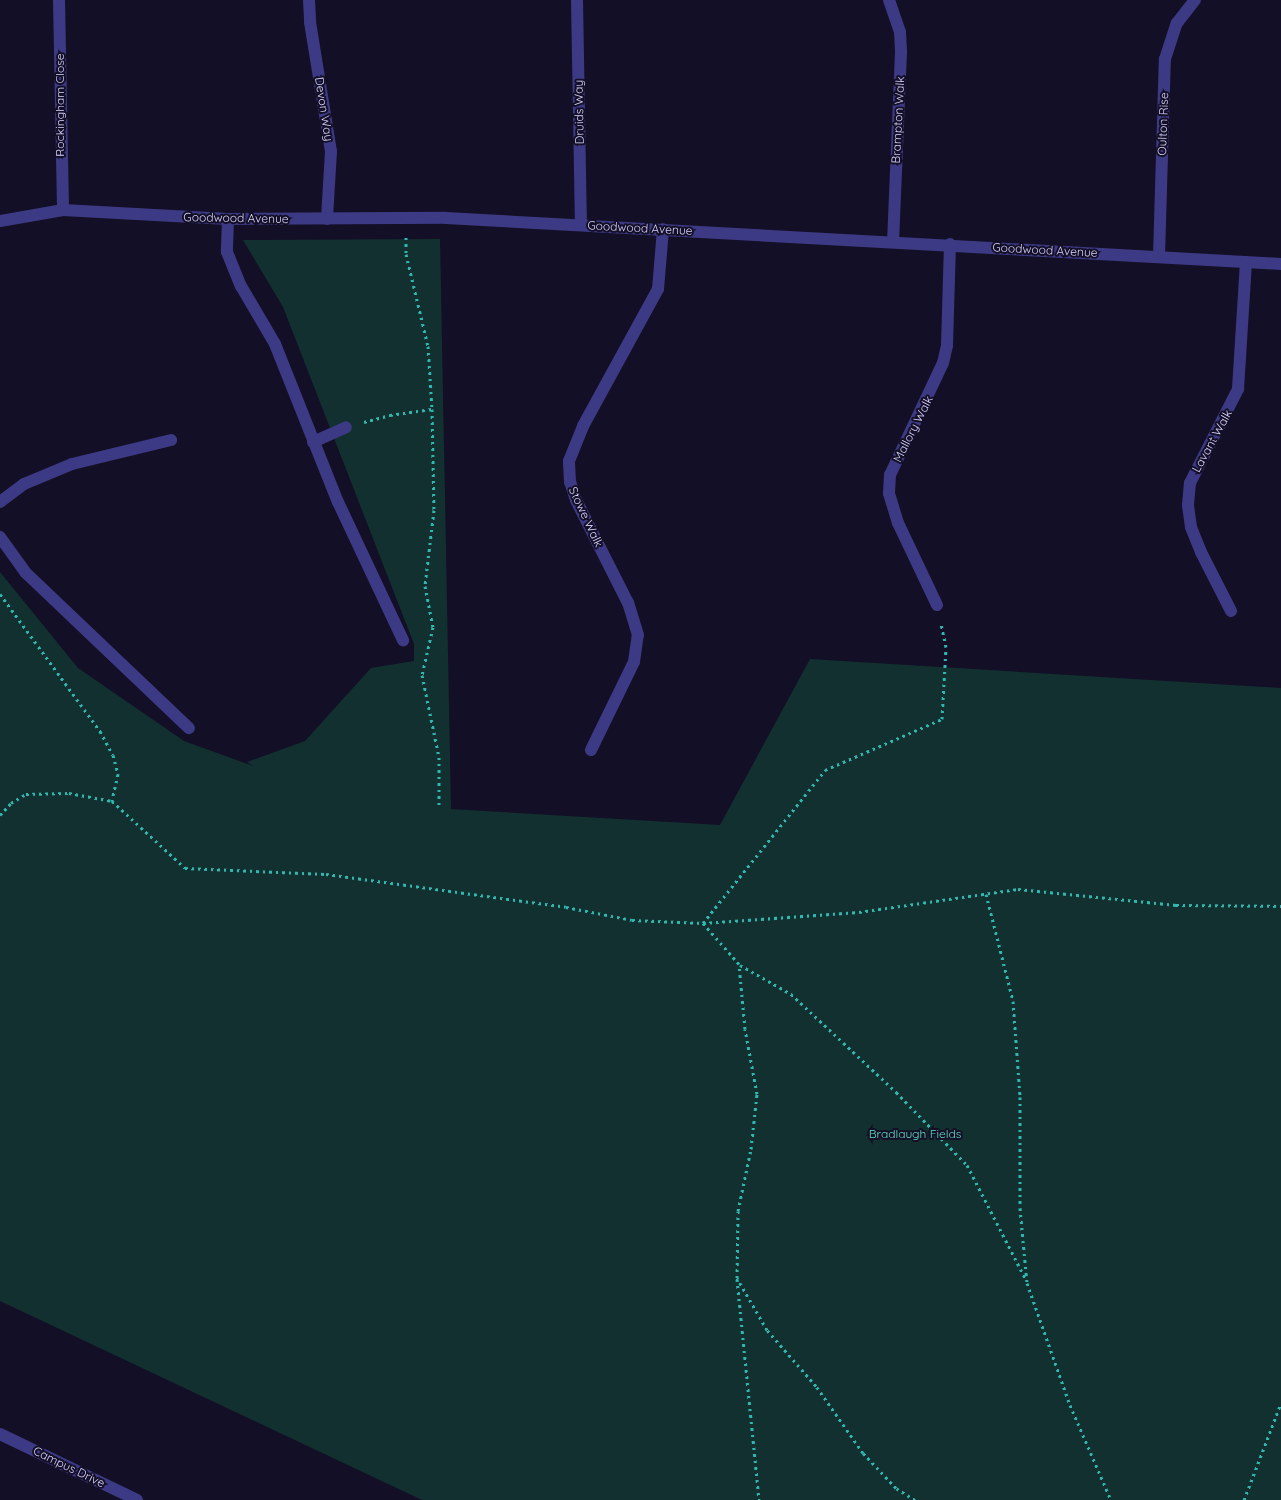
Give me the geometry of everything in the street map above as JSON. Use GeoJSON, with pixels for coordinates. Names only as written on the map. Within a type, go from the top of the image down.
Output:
{"type":"FeatureCollection","features":[{"type":"Feature","properties":{"kind":"street","name":"Rockingham Close"},"geometry":{"type":"LineString","coordinates":[[59,0],[63,210]]}},
{"type":"Feature","properties":{"kind":"street","name":"Devon Way"},"geometry":{"type":"LineString","coordinates":[[309,0],[310,22],[331,151],[327,219]]}},
{"type":"Feature","properties":{"kind":"street","name":"Druids Way"},"geometry":{"type":"LineString","coordinates":[[577,0],[581,225]]}},
{"type":"Feature","properties":{"kind":"street","name":"Brampton Walk"},"geometry":{"type":"LineString","coordinates":[[889,0],[900,32],[901,52],[892,241]]}},
{"type":"Feature","properties":{"kind":"street","name":"Oulton Rise"},"geometry":{"type":"LineString","coordinates":[[1159,256],[1166,59],[1177,23],[1195,0]]}},
{"type":"Feature","properties":{"kind":"street","name":"Goodwood Avenue"},"geometry":{"type":"LineString","coordinates":[[0,221],[63,210],[228,219],[405,218],[950,244],[1281,264]]}},
{"type":"Feature","properties":{"kind":"street"},"geometry":{"type":"LineString","coordinates":[[228,219],[227,252],[241,286],[275,344],[338,502],[403,640]]}},
{"type":"Feature","properties":{"kind":"street","name":"Stowe Walk"},"geometry":{"type":"LineString","coordinates":[[591,750],[634,662],[638,635],[628,603],[576,500],[570,482],[569,460],[583,426],[656,296],[661,272],[663,229]]}},
{"type":"Feature","properties":{"kind":"street","name":"Mallory Walk"},"geometry":{"type":"LineString","coordinates":[[937,605],[898,523],[889,493],[890,475],[943,363],[947,345],[950,244]]}},
{"type":"Feature","properties":{"kind":"street","name":"Lavant Walk"},"geometry":{"type":"LineString","coordinates":[[1232,611],[1201,552],[1191,527],[1188,505],[1190,483],[1238,388],[1246,262]]}},
{"type":"Feature","properties":{"kind":"street"},"geometry":{"type":"LineString","coordinates":[[313,442],[346,427]]}},
{"type":"Feature","properties":{"kind":"street"},"geometry":{"type":"LineString","coordinates":[[0,502],[24,484],[72,464],[171,440]]}},
{"type":"Feature","properties":{"kind":"street"},"geometry":{"type":"LineString","coordinates":[[0,537],[26,573],[189,728]]}},
{"type":"Feature","properties":{"kind":"street","name":"Campus Drive"},"geometry":{"type":"LineString","coordinates":[[0,1434],[137,1500]]}},
{"type":"Feature","properties":{"kind":"path"},"geometry":{"type":"LineString","coordinates":[[405,218],[406,254],[428,346],[432,409],[434,510],[425,586],[433,627],[422,675],[439,757],[439,807]]}},
{"type":"Feature","properties":{"kind":"path"},"geometry":{"type":"LineString","coordinates":[[346,427],[390,415],[432,409]]}},
{"type":"Feature","properties":{"kind":"path"},"geometry":{"type":"LineString","coordinates":[[0,594],[100,731],[114,755],[118,774],[112,801]]}},
{"type":"Feature","properties":{"kind":"path"},"geometry":{"type":"LineString","coordinates":[[703,923],[824,770],[942,719],[946,647],[937,605]]}},
{"type":"Feature","properties":{"kind":"path"},"geometry":{"type":"LineString","coordinates":[[0,815],[11,803],[26,794],[47,791],[112,801],[185,868],[326,874],[566,907],[632,920],[703,923],[860,912],[1018,889],[1176,905],[1281,906]]}},
{"type":"Feature","properties":{"kind":"path"},"geometry":{"type":"LineString","coordinates":[[986,894],[1013,1001],[1020,1097],[1020,1208],[1027,1283]]}},
{"type":"Feature","properties":{"kind":"path"},"geometry":{"type":"LineString","coordinates":[[703,923],[739,964],[791,994],[896,1092],[967,1165],[1027,1283],[1070,1405],[1111,1500]]}},
{"type":"Feature","properties":{"kind":"path"},"geometry":{"type":"LineString","coordinates":[[739,964],[745,1029],[757,1094],[752,1149],[738,1210],[737,1278],[759,1500]]}},
{"type":"Feature","properties":{"kind":"path"},"geometry":{"type":"LineString","coordinates":[[737,1278],[767,1330],[816,1386],[863,1453],[896,1488],[915,1500]]}},
{"type":"Feature","properties":{"kind":"path"},"geometry":{"type":"LineString","coordinates":[[1244,1500],[1281,1403]]}},
{"type":"Feature","properties":{"kind":"green space","name":"Bradlaugh Fields"},"geometry":{"type":"Polygon","coordinates":[[[440,239],[451,809],[720,825],[810,659],[1281,688],[1281,1500],[422,1500],[0,1301],[0,572],[78,668],[184,741],[253,766],[247,762],[305,741],[371,668],[414,661],[414,644],[283,307],[243,240],[440,239]]]}}]}
